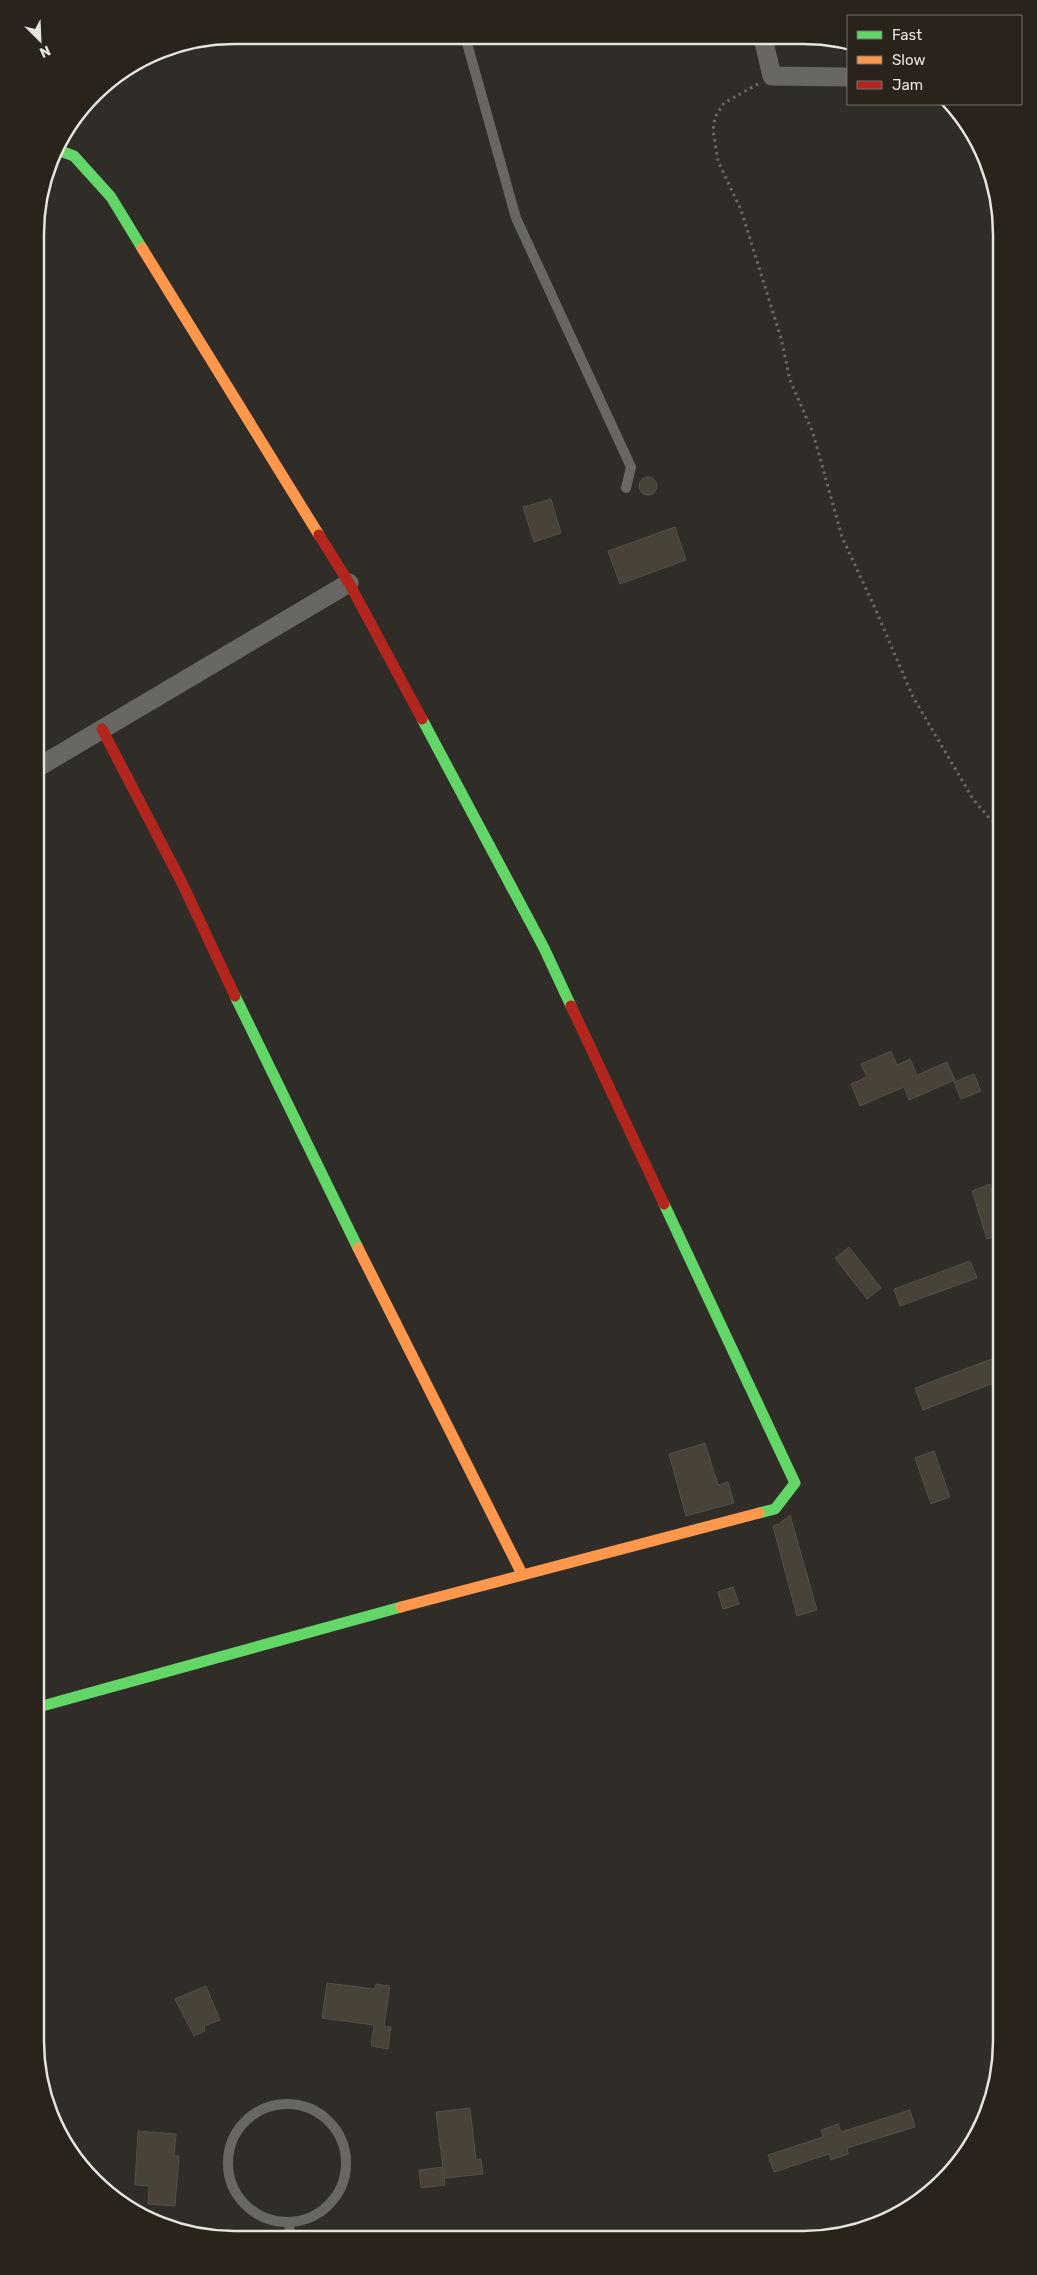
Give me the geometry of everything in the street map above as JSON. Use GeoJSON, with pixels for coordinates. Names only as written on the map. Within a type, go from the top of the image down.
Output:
{"type":"FeatureCollection","features":[{"type":"Feature","properties":{"kind":"street"},"geometry":{"type":"LineString","coordinates":[[764,44],[772,76],[847,77]]}},
{"type":"Feature","properties":{"kind":"street"},"geometry":{"type":"LineString","coordinates":[[44,1706],[522,1574],[775,1509],[795,1483],[544,948],[349,583],[111,197],[74,156],[62,152]]}},
{"type":"Feature","properties":{"kind":"street"},"geometry":{"type":"LineString","coordinates":[[44,764],[349,583]]}},
{"type":"Feature","properties":{"kind":"street"},"geometry":{"type":"LineString","coordinates":[[102,729],[182,884],[364,1261],[522,1574]]}},
{"type":"Feature","properties":{"kind":"lane"},"geometry":{"type":"LineString","coordinates":[[467,44],[516,218],[631,467],[626,488]]}},
{"type":"Feature","properties":{"kind":"lane"},"geometry":{"type":"LineString","coordinates":[[286,2103],[309,2107],[329,2119],[342,2138],[347,2161],[343,2184],[331,2204],[312,2217],[289,2222],[266,2218],[246,2206],[233,2187],[228,2164],[232,2141],[244,2122],[263,2108],[286,2103]]}},
{"type":"Feature","properties":{"kind":"lane"},"geometry":{"type":"LineString","coordinates":[[289,2222],[290,2231]]}},
{"type":"Feature","properties":{"kind":"path"},"geometry":{"type":"LineString","coordinates":[[772,76],[724,103],[716,117],[713,130],[718,160],[747,228],[781,338],[790,380],[813,433],[842,537],[913,697],[973,799],[993,822]]}},
{"type":"Feature","properties":{"kind":"building"},"geometry":{"type":"Polygon","coordinates":[[[644,477],[652,477],[657,482],[655,493],[644,495],[639,490],[639,482],[644,477]]]}},
{"type":"Feature","properties":{"kind":"building"},"geometry":{"type":"Polygon","coordinates":[[[551,499],[561,533],[534,542],[523,507],[551,499]]]}},
{"type":"Feature","properties":{"kind":"building"},"geometry":{"type":"Polygon","coordinates":[[[675,527],[686,560],[620,584],[608,551],[675,527]]]}},
{"type":"Feature","properties":{"kind":"building"},"geometry":{"type":"Polygon","coordinates":[[[891,1051],[897,1065],[910,1059],[917,1075],[947,1062],[955,1080],[909,1100],[904,1087],[860,1106],[851,1084],[867,1077],[861,1064],[891,1051]]]}},
{"type":"Feature","properties":{"kind":"building"},"geometry":{"type":"Polygon","coordinates":[[[974,1074],[981,1091],[961,1099],[954,1082],[974,1074]]]}},
{"type":"Feature","properties":{"kind":"building"},"geometry":{"type":"Polygon","coordinates":[[[990,1184],[993,1193],[993,1237],[987,1239],[972,1191],[990,1184]]]}},
{"type":"Feature","properties":{"kind":"building"},"geometry":{"type":"Polygon","coordinates":[[[849,1247],[881,1288],[867,1299],[835,1258],[849,1247]]]}},
{"type":"Feature","properties":{"kind":"building"},"geometry":{"type":"Polygon","coordinates":[[[970,1261],[977,1278],[900,1306],[894,1289],[970,1261]]]}},
{"type":"Feature","properties":{"kind":"building"},"geometry":{"type":"Polygon","coordinates":[[[993,1358],[993,1383],[923,1410],[915,1388],[993,1358]]]}},
{"type":"Feature","properties":{"kind":"building"},"geometry":{"type":"Polygon","coordinates":[[[705,1443],[718,1485],[728,1482],[734,1503],[686,1516],[669,1454],[705,1443]]]}},
{"type":"Feature","properties":{"kind":"building"},"geometry":{"type":"Polygon","coordinates":[[[934,1451],[950,1497],[931,1504],[915,1458],[934,1451]]]}},
{"type":"Feature","properties":{"kind":"building"},"geometry":{"type":"Polygon","coordinates":[[[790,1515],[817,1610],[797,1616],[773,1526],[779,1524],[790,1515]]]}},
{"type":"Feature","properties":{"kind":"building"},"geometry":{"type":"Polygon","coordinates":[[[733,1587],[739,1604],[723,1609],[718,1592],[733,1587]]]}},
{"type":"Feature","properties":{"kind":"building"},"geometry":{"type":"Polygon","coordinates":[[[327,1983],[375,1989],[376,1984],[390,1986],[384,2026],[391,2027],[388,2049],[371,2046],[374,2025],[322,2018],[327,1983]]]}},
{"type":"Feature","properties":{"kind":"building"},"geometry":{"type":"Polygon","coordinates":[[[206,1986],[220,2020],[204,2026],[205,2031],[194,2036],[175,1999],[206,1986]]]}},
{"type":"Feature","properties":{"kind":"building"},"geometry":{"type":"Polygon","coordinates":[[[470,2108],[476,2160],[481,2159],[483,2174],[445,2178],[443,2169],[445,2185],[421,2188],[419,2170],[443,2167],[436,2112],[470,2108]]]}},
{"type":"Feature","properties":{"kind":"building"},"geometry":{"type":"Polygon","coordinates":[[[910,2110],[915,2127],[847,2148],[848,2154],[831,2160],[829,2154],[774,2172],[768,2155],[823,2137],[821,2130],[838,2124],[841,2132],[910,2110]]]}},
{"type":"Feature","properties":{"kind":"building"},"geometry":{"type":"Polygon","coordinates":[[[138,2131],[176,2134],[174,2156],[179,2156],[175,2206],[148,2204],[149,2186],[135,2185],[138,2131]]]}},
{"type":"Feature","properties":{"kind":"traffic: fast"},"geometry":{"type":"LineString","coordinates":[[62,152],[74,156],[111,197],[142,248]]}},
{"type":"Feature","properties":{"kind":"traffic: fast"},"geometry":{"type":"LineString","coordinates":[[422,719],[544,948],[571,1006]]}},
{"type":"Feature","properties":{"kind":"traffic: fast"},"geometry":{"type":"LineString","coordinates":[[235,996],[358,1248]]}},
{"type":"Feature","properties":{"kind":"traffic: fast"},"geometry":{"type":"LineString","coordinates":[[664,1204],[795,1483],[775,1509],[759,1513]]}},
{"type":"Feature","properties":{"kind":"traffic: fast"},"geometry":{"type":"LineString","coordinates":[[44,1706],[401,1607]]}},
{"type":"Feature","properties":{"kind":"traffic: slow"},"geometry":{"type":"LineString","coordinates":[[142,248],[319,535]]}},
{"type":"Feature","properties":{"kind":"traffic: slow"},"geometry":{"type":"LineString","coordinates":[[358,1248],[522,1574]]}},
{"type":"Feature","properties":{"kind":"traffic: slow"},"geometry":{"type":"LineString","coordinates":[[401,1607],[759,1513]]}},
{"type":"Feature","properties":{"kind":"traffic: jam"},"geometry":{"type":"LineString","coordinates":[[319,535],[349,583],[422,719]]}},
{"type":"Feature","properties":{"kind":"traffic: jam"},"geometry":{"type":"LineString","coordinates":[[102,729],[182,883],[235,996]]}},
{"type":"Feature","properties":{"kind":"traffic: jam"},"geometry":{"type":"LineString","coordinates":[[571,1006],[664,1204]]}}]}
